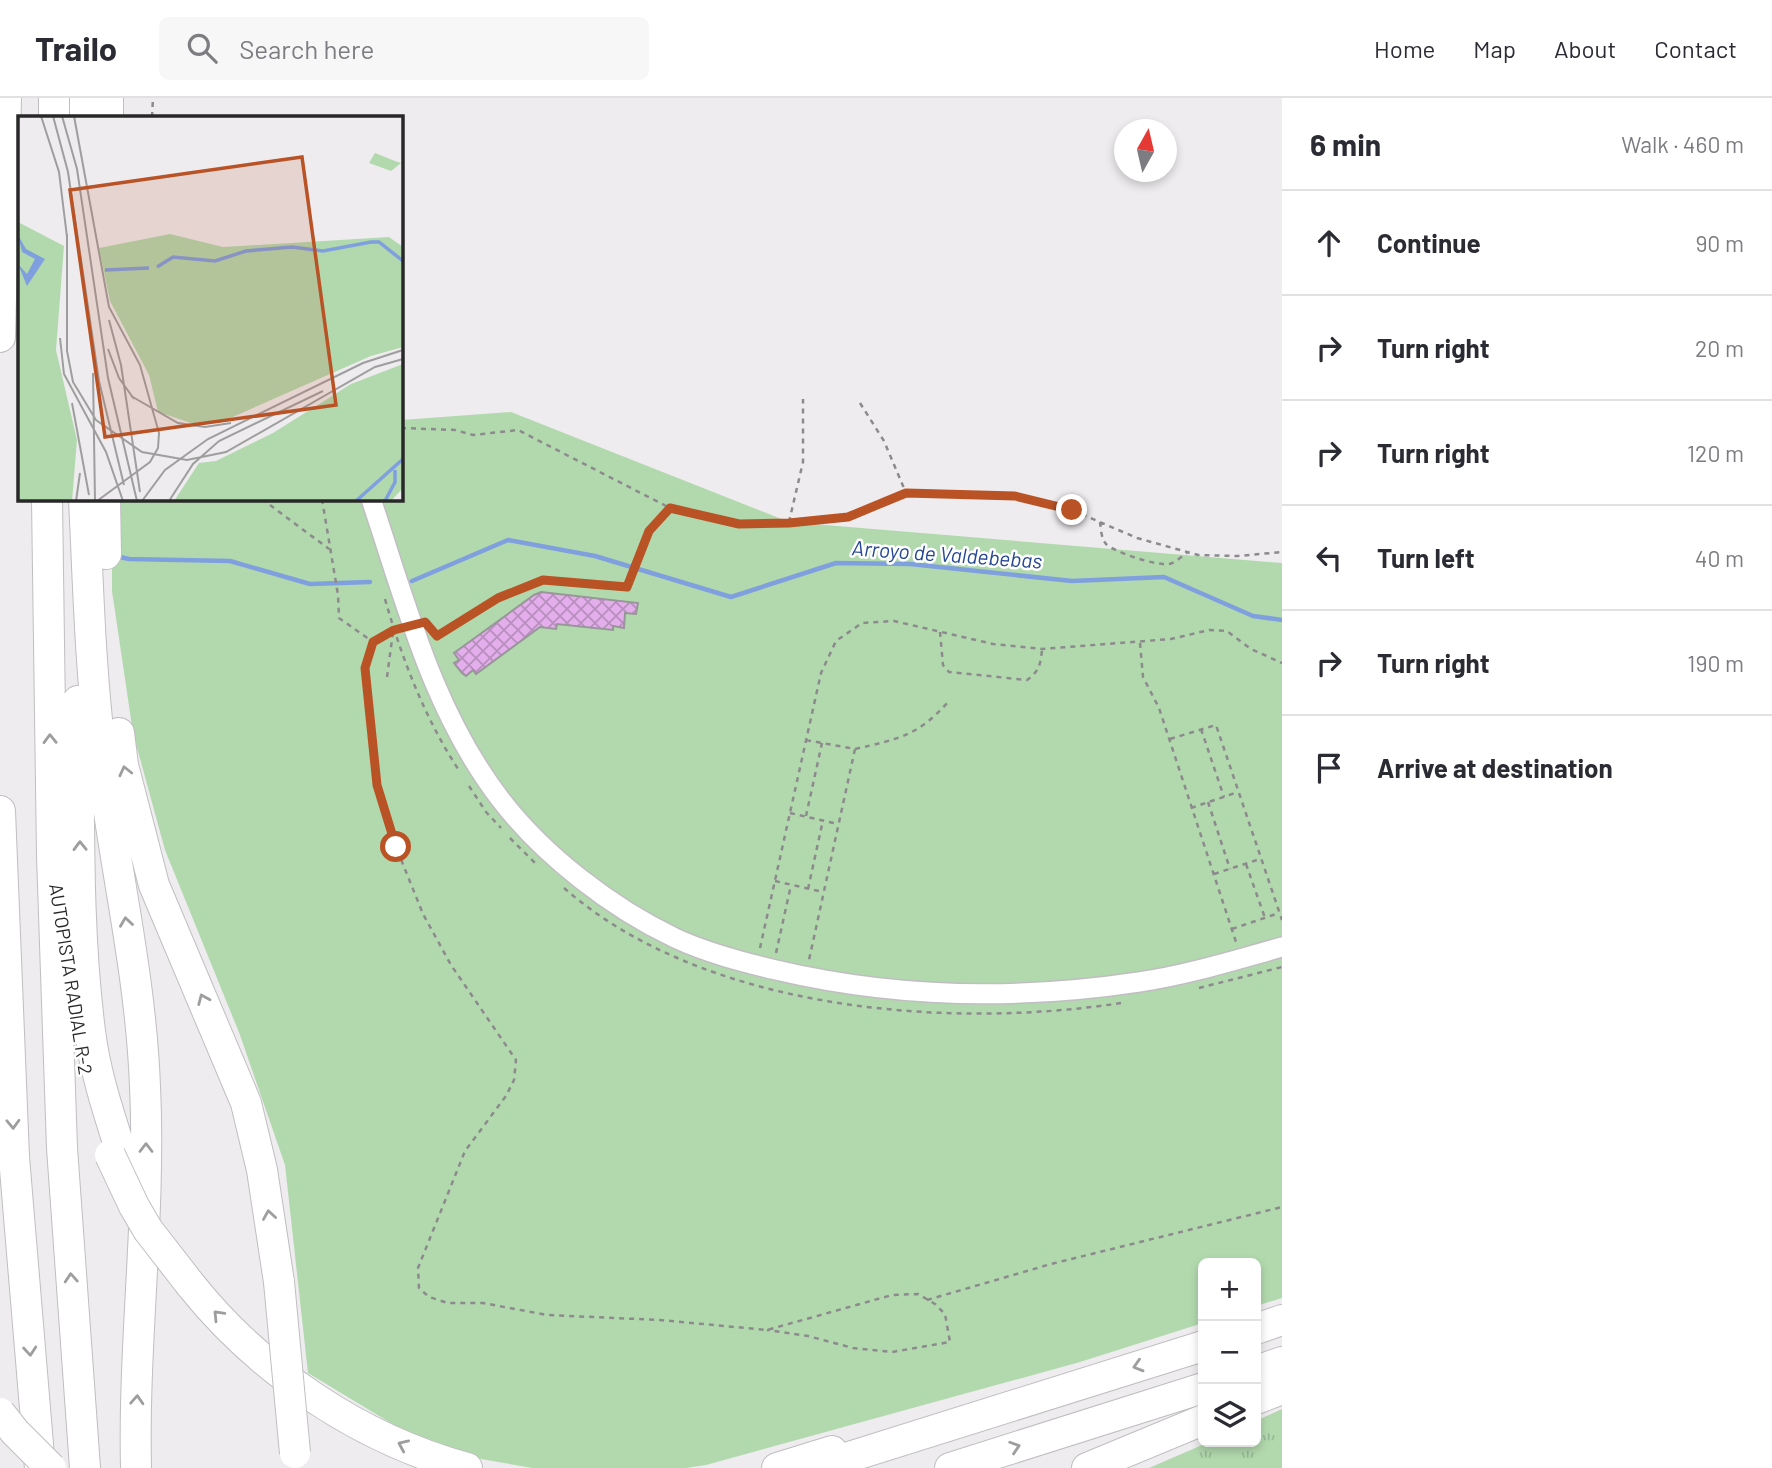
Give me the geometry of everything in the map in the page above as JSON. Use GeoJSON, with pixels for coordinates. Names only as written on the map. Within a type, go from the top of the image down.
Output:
{"type":"FeatureCollection","features":[{"type":"Feature","properties":{"kind":"highway"},"geometry":{"type":"LineString","coordinates":[[0,337],[6,98]]}},
{"type":"Feature","properties":{"kind":"highway"},"geometry":{"type":"LineString","coordinates":[[54,98],[54,116]]}},
{"type":"Feature","properties":{"kind":"highway"},"geometry":{"type":"LineString","coordinates":[[85,98],[85,116]]}},
{"type":"Feature","properties":{"kind":"highway"},"geometry":{"type":"LineString","coordinates":[[108,98],[108,116]]}},
{"type":"Feature","properties":{"kind":"highway"},"geometry":{"type":"LineString","coordinates":[[47,500],[52,856],[62,1148],[85,1468]]}},
{"type":"Feature","properties":{"kind":"highway"},"geometry":{"type":"LineString","coordinates":[[82,500],[75,581],[83,960],[90,1033],[116,1155]]}},
{"type":"Feature","properties":{"kind":"highway"},"geometry":{"type":"LineString","coordinates":[[82,500],[100,747],[138,1008],[145,1088],[145,1248],[135,1430],[136,1468]]}},
{"type":"Feature","properties":{"kind":"highway"},"geometry":{"type":"LineString","coordinates":[[105,500],[106,620],[123,765],[154,885],[246,1103],[262,1170],[279,1282],[295,1461]]}},
{"type":"Feature","properties":{"kind":"highway"},"geometry":{"type":"LineString","coordinates":[[0,811],[14,1157],[40,1468]]}},
{"type":"Feature","properties":{"kind":"highway","name":"AUTOPISTA RADIAL R-2"},"geometry":{"type":"LineString","coordinates":[[52,856],[82,1060],[101,1130],[116,1155],[134,1206],[148,1230],[202,1299],[250,1346],[315,1397],[359,1424],[408,1448],[467,1468]]}},
{"type":"Feature","properties":{"kind":"highway"},"geometry":{"type":"LineString","coordinates":[[1261,1327],[1282,1320]]}},
{"type":"Feature","properties":{"kind":"highway"},"geometry":{"type":"LineString","coordinates":[[814,1468],[1198,1348]]}},
{"type":"Feature","properties":{"kind":"highway"},"geometry":{"type":"LineString","coordinates":[[1261,1369],[1282,1362]]}},
{"type":"Feature","properties":{"kind":"highway"},"geometry":{"type":"LineString","coordinates":[[1261,1397],[1282,1389]]}},
{"type":"Feature","properties":{"kind":"highway"},"geometry":{"type":"LineString","coordinates":[[950,1468],[1198,1390]]}},
{"type":"Feature","properties":{"kind":"highway"},"geometry":{"type":"LineString","coordinates":[[777,1468],[989,1404],[1007,1406]]}},
{"type":"Feature","properties":{"kind":"highway"},"geometry":{"type":"LineString","coordinates":[[0,1413],[51,1468]]}},
{"type":"Feature","properties":{"kind":"highway"},"geometry":{"type":"LineString","coordinates":[[1087,1468],[1198,1422]]}},
{"type":"Feature","properties":{"kind":"street"},"geometry":{"type":"LineString","coordinates":[[364,501],[443,704],[501,800],[537,840],[592,888],[635,916],[734,969],[764,967],[805,977],[906,991],[1025,993],[1139,982],[1282,947]]}},
{"type":"Feature","properties":{"kind":"path"},"geometry":{"type":"LineString","coordinates":[[152,116],[153,98]]}},
{"type":"Feature","properties":{"kind":"path"},"geometry":{"type":"LineString","coordinates":[[789,523],[803,462],[803,399]]}},
{"type":"Feature","properties":{"kind":"path"},"geometry":{"type":"LineString","coordinates":[[860,403],[884,441],[906,493]]}},
{"type":"Feature","properties":{"kind":"path"},"geometry":{"type":"LineString","coordinates":[[402,428],[455,430],[472,435],[518,430],[670,508],[739,524],[789,523],[848,517],[906,493],[1015,496],[1072,510],[1137,538],[1198,555],[1238,556],[1282,552]]}},
{"type":"Feature","properties":{"kind":"path"},"geometry":{"type":"LineString","coordinates":[[265,500],[331,550]]}},
{"type":"Feature","properties":{"kind":"path"},"geometry":{"type":"LineString","coordinates":[[322,500],[340,618],[373,642]]}},
{"type":"Feature","properties":{"kind":"path"},"geometry":{"type":"LineString","coordinates":[[670,508],[649,531],[627,587],[543,580],[498,598],[437,636],[425,622],[394,630],[373,642],[365,668],[377,785],[396,847],[423,914],[451,965],[516,1060],[514,1080],[506,1096],[465,1151],[418,1268],[419,1288],[429,1297],[448,1303],[483,1303],[547,1315],[660,1320],[767,1330],[808,1336],[853,1348],[892,1352],[950,1342],[944,1314],[918,1294],[891,1295],[767,1330]]}},
{"type":"Feature","properties":{"kind":"path"},"geometry":{"type":"LineString","coordinates":[[1100,522],[1102,538],[1107,545],[1128,555],[1154,563],[1169,564],[1188,552]]}},
{"type":"Feature","properties":{"kind":"path"},"geometry":{"type":"LineString","coordinates":[[764,967],[775,881],[821,673],[836,641],[862,623],[894,621],[993,644],[1042,649],[1171,639],[1209,630],[1227,631],[1251,649],[1282,663]]}},
{"type":"Feature","properties":{"kind":"path"},"geometry":{"type":"LineString","coordinates":[[387,677],[394,630]]}},
{"type":"Feature","properties":{"kind":"path"},"geometry":{"type":"LineString","coordinates":[[940,632],[943,665],[949,672],[1027,680],[1040,665],[1042,649]]}},
{"type":"Feature","properties":{"kind":"path"},"geometry":{"type":"LineString","coordinates":[[1140,642],[1143,677],[1159,708],[1170,739],[1242,958]]}},
{"type":"Feature","properties":{"kind":"path"},"geometry":{"type":"LineString","coordinates":[[806,740],[855,749],[894,740],[918,731],[948,702]]}},
{"type":"Feature","properties":{"kind":"path"},"geometry":{"type":"LineString","coordinates":[[1170,739],[1216,725],[1282,920]]}},
{"type":"Feature","properties":{"kind":"path"},"geometry":{"type":"LineString","coordinates":[[1201,729],[1224,797]]}},
{"type":"Feature","properties":{"kind":"path"},"geometry":{"type":"LineString","coordinates":[[806,816],[822,743]]}},
{"type":"Feature","properties":{"kind":"path"},"geometry":{"type":"LineString","coordinates":[[805,977],[855,749]]}},
{"type":"Feature","properties":{"kind":"path"},"geometry":{"type":"LineString","coordinates":[[1191,808],[1239,792]]}},
{"type":"Feature","properties":{"kind":"path"},"geometry":{"type":"LineString","coordinates":[[1208,802],[1230,869]]}},
{"type":"Feature","properties":{"kind":"path"},"geometry":{"type":"LineString","coordinates":[[790,813],[839,824]]}},
{"type":"Feature","properties":{"kind":"path"},"geometry":{"type":"LineString","coordinates":[[808,889],[823,820]]}},
{"type":"Feature","properties":{"kind":"path"},"geometry":{"type":"LineString","coordinates":[[1214,874],[1261,858]]}},
{"type":"Feature","properties":{"kind":"path"},"geometry":{"type":"LineString","coordinates":[[1246,864],[1265,918]]}},
{"type":"Feature","properties":{"kind":"path"},"geometry":{"type":"LineString","coordinates":[[775,881],[824,892]]}},
{"type":"Feature","properties":{"kind":"path"},"geometry":{"type":"LineString","coordinates":[[764,967],[791,885]]}},
{"type":"Feature","properties":{"kind":"path"},"geometry":{"type":"LineString","coordinates":[[1232,929],[1280,913]]}},
{"type":"Feature","properties":{"kind":"path"},"geometry":{"type":"LineString","coordinates":[[927,1300],[1051,1264],[1282,1207]]}},
{"type":"Feature","properties":{"kind":"green space"},"geometry":{"type":"Polygon","coordinates":[[[511,412],[789,522],[1282,563],[1282,1298],[1261,1304],[1261,1258],[1198,1258],[1198,1325],[1080,1362],[706,1465],[686,1468],[532,1468],[481,1459],[399,1428],[308,1373],[285,1165],[240,1035],[165,850],[133,733],[112,591],[112,500],[402,500],[402,420],[511,412]]]}},
{"type":"Feature","properties":{"kind":"green space"},"geometry":{"type":"Polygon","coordinates":[[[1282,1409],[1282,1468],[1149,1468],[1198,1447],[1261,1447],[1261,1419],[1282,1409]]]}},
{"type":"Feature","properties":{"kind":"building"},"geometry":{"type":"Polygon","coordinates":[[[541,592],[638,603],[636,614],[625,613],[624,628],[613,626],[613,630],[557,624],[556,629],[540,627],[476,674],[473,670],[466,676],[462,673],[454,663],[459,660],[454,653],[541,592]]]}},
{"type":"Feature","properties":{"kind":"waterway","name":"Arroyo de Valdebebas"},"geometry":{"type":"LineString","coordinates":[[412,581],[508,540],[595,556],[731,597],[836,563],[910,564],[1072,581],[1164,577],[1253,616],[1282,620]]}},
{"type":"Feature","properties":{"kind":"waterway","name":"Arroyo de Valdebebas"},"geometry":{"type":"LineString","coordinates":[[120,557],[230,561],[310,584],[370,582]]}},
{"type":"Feature","properties":{"kind":"route"},"geometry":{"type":"LineString","coordinates":[[396,847],[377,785],[365,668],[373,642],[394,630],[425,622],[437,636],[498,598],[543,580],[627,587],[649,531],[670,508],[739,524],[789,523],[848,517],[906,493],[1015,496],[1072,510]]}}]}
